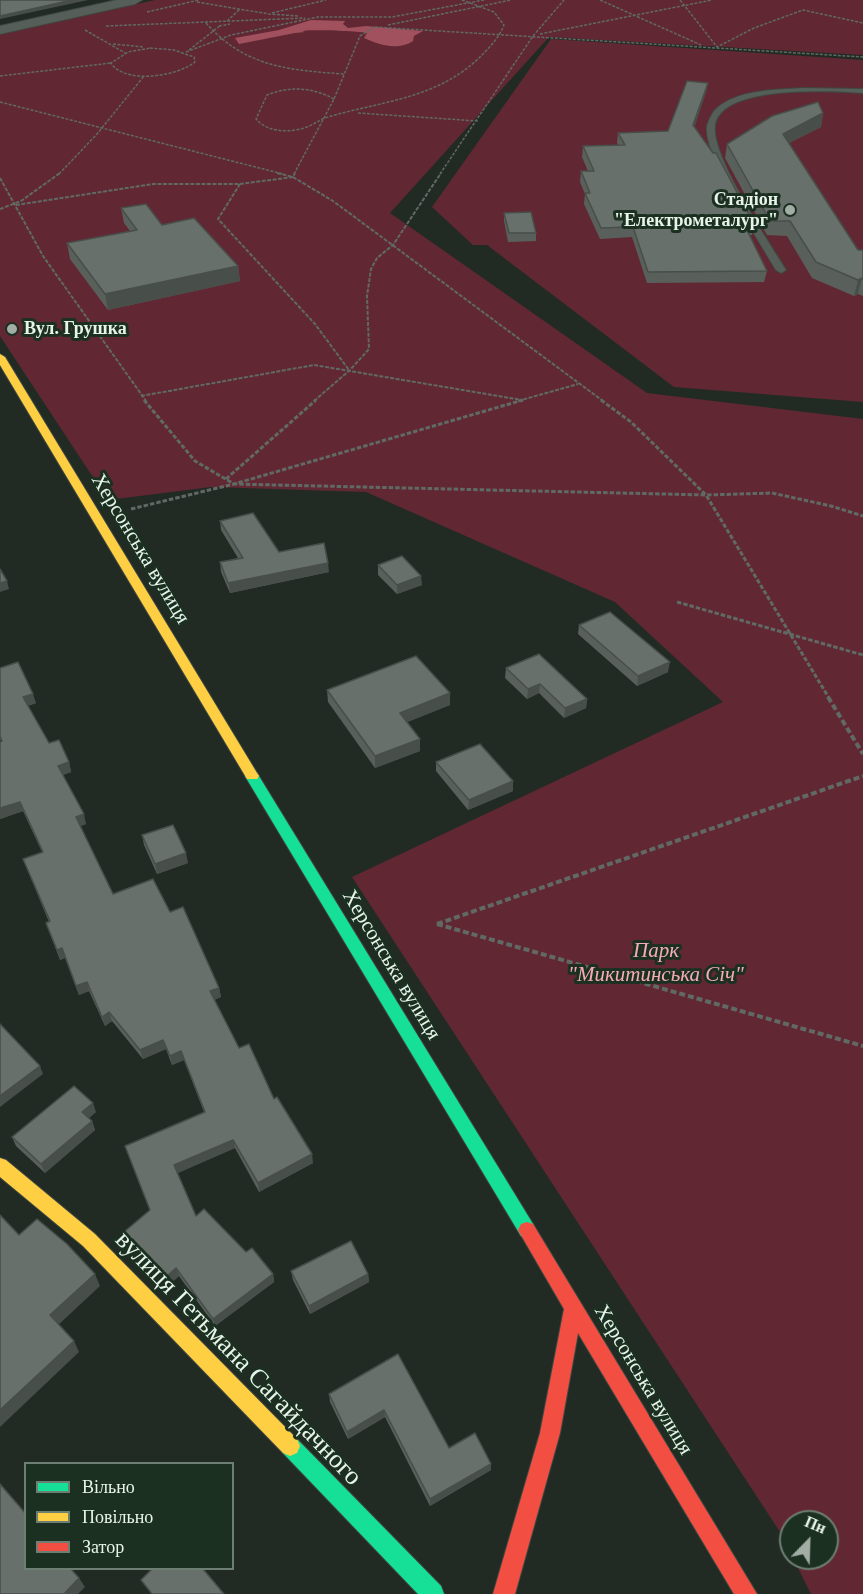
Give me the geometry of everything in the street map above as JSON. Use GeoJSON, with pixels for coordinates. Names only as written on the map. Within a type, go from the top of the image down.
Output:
{"type":"FeatureCollection","features":[{"type":"Feature","properties":{"kind":"main road","name":"Херсонська вулиця"},"geometry":{"type":"LineString","coordinates":[[0,357],[746,1594]]}},
{"type":"Feature","properties":{"kind":"main road","name":"вулиця Гетьмана Сагайдачного"},"geometry":{"type":"LineString","coordinates":[[0,1166],[89,1240],[433,1594]]}},
{"type":"Feature","properties":{"kind":"main road"},"geometry":{"type":"LineString","coordinates":[[504,1594],[550,1433],[574,1307]]}},
{"type":"Feature","properties":{"kind":"street"},"geometry":{"type":"LineString","coordinates":[[0,30],[135,0]]}},
{"type":"Feature","properties":{"kind":"street"},"geometry":{"type":"LineString","coordinates":[[42,4],[65,16]]}},
{"type":"Feature","properties":{"kind":"lane"},"geometry":{"type":"LineString","coordinates":[[781,270],[718,159],[711,126],[717,112],[729,104],[754,95],[783,90],[817,88],[863,91]]}},
{"type":"Feature","properties":{"kind":"path"},"geometry":{"type":"LineString","coordinates":[[219,26],[325,0]]}},
{"type":"Feature","properties":{"kind":"path"},"geometry":{"type":"LineString","coordinates":[[334,99],[312,89],[277,90],[267,94],[256,119],[259,124],[270,129],[296,130],[309,127],[325,117],[354,113],[403,101],[438,89],[475,64],[501,33],[504,25],[501,18],[481,6],[462,0]]}},
{"type":"Feature","properties":{"kind":"path"},"geometry":{"type":"LineString","coordinates":[[103,26],[393,17],[484,0]]}},
{"type":"Feature","properties":{"kind":"path"},"geometry":{"type":"LineString","coordinates":[[385,26],[399,21],[511,0]]}},
{"type":"Feature","properties":{"kind":"path"},"geometry":{"type":"LineString","coordinates":[[226,479],[350,370],[369,349],[370,270],[380,255],[393,245],[533,36],[564,0]]}},
{"type":"Feature","properties":{"kind":"path"},"geometry":{"type":"LineString","coordinates":[[600,0],[705,47]]}},
{"type":"Feature","properties":{"kind":"path"},"geometry":{"type":"LineString","coordinates":[[680,0],[717,47]]}},
{"type":"Feature","properties":{"kind":"path"},"geometry":{"type":"LineString","coordinates":[[533,36],[712,0]]}},
{"type":"Feature","properties":{"kind":"path"},"geometry":{"type":"LineString","coordinates":[[195,1],[240,10],[318,18]]}},
{"type":"Feature","properties":{"kind":"path"},"geometry":{"type":"LineString","coordinates":[[186,52],[240,10]]}},
{"type":"Feature","properties":{"kind":"path"},"geometry":{"type":"LineString","coordinates":[[717,47],[754,28],[803,10],[863,23]]}},
{"type":"Feature","properties":{"kind":"path"},"geometry":{"type":"LineString","coordinates":[[393,17],[399,21]]}},
{"type":"Feature","properties":{"kind":"path"},"geometry":{"type":"LineString","coordinates":[[186,52],[231,35],[318,18]]}},
{"type":"Feature","properties":{"kind":"path"},"geometry":{"type":"LineString","coordinates":[[206,23],[220,40],[243,53],[267,62],[291,69],[344,74]]}},
{"type":"Feature","properties":{"kind":"path"},"geometry":{"type":"LineString","coordinates":[[92,26],[80,27],[125,53]]}},
{"type":"Feature","properties":{"kind":"path"},"geometry":{"type":"LineString","coordinates":[[293,177],[334,99],[360,36],[374,27],[863,57]]}},
{"type":"Feature","properties":{"kind":"path"},"geometry":{"type":"LineString","coordinates":[[110,44],[186,52],[194,57],[195,62],[189,68],[162,75],[144,76],[119,72],[112,68],[111,63]]}},
{"type":"Feature","properties":{"kind":"path"},"geometry":{"type":"LineString","coordinates":[[0,76],[111,63],[125,53],[157,48]]}},
{"type":"Feature","properties":{"kind":"path"},"geometry":{"type":"LineString","coordinates":[[16,205],[66,170],[144,76]]}},
{"type":"Feature","properties":{"kind":"path"},"geometry":{"type":"LineString","coordinates":[[0,102],[293,177],[333,201],[631,422],[706,495],[863,754]]}},
{"type":"Feature","properties":{"kind":"path"},"geometry":{"type":"LineString","coordinates":[[354,113],[478,121]]}},
{"type":"Feature","properties":{"kind":"path"},"geometry":{"type":"LineString","coordinates":[[0,209],[153,184],[240,184],[293,177]]}},
{"type":"Feature","properties":{"kind":"path"},"geometry":{"type":"LineString","coordinates":[[0,178],[44,256],[141,396],[195,461],[234,484],[706,495],[772,493],[831,506],[863,516]]}},
{"type":"Feature","properties":{"kind":"path"},"geometry":{"type":"LineString","coordinates":[[240,184],[218,219],[315,324],[350,370]]}},
{"type":"Feature","properties":{"kind":"path"},"geometry":{"type":"LineString","coordinates":[[141,396],[314,365],[523,400]]}},
{"type":"Feature","properties":{"kind":"path"},"geometry":{"type":"LineString","coordinates":[[131,509],[234,484],[579,384]]}},
{"type":"Feature","properties":{"kind":"path"},"geometry":{"type":"LineString","coordinates":[[677,602],[792,637],[863,655]]}},
{"type":"Feature","properties":{"kind":"path"},"geometry":{"type":"LineString","coordinates":[[863,776],[437,924],[863,1046]]}},
{"type":"Feature","properties":{"kind":"green space","name":"Парк \"Микитинська Січ\""},"geometry":{"type":"Polygon","coordinates":[[[155,0],[863,0],[863,55],[549,37],[390,213],[647,393],[863,419],[863,1594],[811,1594],[799,1570],[839,1570],[839,1510],[779,1510],[779,1530],[352,877],[723,702],[615,602],[366,492],[211,487],[108,500],[0,336],[0,34],[155,0]]]}},
{"type":"Feature","properties":{"kind":"green space"},"geometry":{"type":"Polygon","coordinates":[[[551,39],[863,60],[863,402],[674,387],[487,245],[473,245],[432,207],[551,39]]]}},
{"type":"Feature","properties":{"kind":"shaded area"},"geometry":{"type":"Polygon","coordinates":[[[311,20],[345,21],[343,24],[348,28],[366,26],[423,31],[414,36],[413,41],[401,46],[382,45],[364,38],[367,33],[345,31],[306,30],[239,44],[235,38],[279,30],[311,20]]]}},
{"type":"Feature","properties":{"kind":"building"},"geometry":{"type":"Polygon","coordinates":[[[0,0],[72,0],[0,16],[0,0]]]}},
{"type":"Feature","properties":{"kind":"building"},"geometry":{"type":"Polygon","coordinates":[[[687,81],[708,83],[693,125],[713,153],[716,153],[754,224],[744,224],[767,271],[648,272],[633,227],[601,228],[585,193],[590,193],[581,171],[594,171],[583,146],[625,145],[618,133],[668,131],[687,81]]]}},
{"type":"Feature","properties":{"kind":"building","name":"Стадіон \"Електрометалург\""},"geometry":{"type":"Polygon","coordinates":[[[818,102],[823,113],[783,134],[858,250],[863,250],[863,279],[858,280],[816,262],[790,221],[770,221],[727,144],[772,116],[818,102]]]}},
{"type":"Feature","properties":{"kind":"building"},"geometry":{"type":"Polygon","coordinates":[[[146,204],[162,225],[194,218],[238,266],[105,294],[67,243],[137,230],[121,208],[146,204]]]}},
{"type":"Feature","properties":{"kind":"building"},"geometry":{"type":"Polygon","coordinates":[[[531,212],[536,233],[509,233],[504,213],[531,212]]]}},
{"type":"Feature","properties":{"kind":"building"},"geometry":{"type":"Polygon","coordinates":[[[253,513],[279,552],[324,543],[328,563],[228,583],[220,562],[243,558],[220,521],[253,513]]]}},
{"type":"Feature","properties":{"kind":"building"},"geometry":{"type":"Polygon","coordinates":[[[402,556],[421,576],[397,585],[378,565],[402,556]]]}},
{"type":"Feature","properties":{"kind":"building"},"geometry":{"type":"Polygon","coordinates":[[[0,569],[7,581],[0,583],[0,569]]]}},
{"type":"Feature","properties":{"kind":"building"},"geometry":{"type":"Polygon","coordinates":[[[610,612],[670,662],[638,676],[579,625],[610,612]]]}},
{"type":"Feature","properties":{"kind":"building"},"geometry":{"type":"Polygon","coordinates":[[[539,654],[587,699],[565,708],[540,684],[528,689],[506,668],[539,654]]]}},
{"type":"Feature","properties":{"kind":"building"},"geometry":{"type":"Polygon","coordinates":[[[416,656],[450,693],[400,713],[420,739],[375,756],[327,690],[416,656]]]}},
{"type":"Feature","properties":{"kind":"building"},"geometry":{"type":"Polygon","coordinates":[[[18,662],[33,694],[23,697],[49,743],[59,740],[69,762],[58,766],[84,814],[76,817],[113,894],[153,879],[170,912],[183,907],[219,988],[210,991],[239,1048],[249,1044],[274,1099],[277,1097],[312,1154],[258,1183],[233,1140],[174,1165],[196,1216],[204,1209],[246,1252],[252,1248],[273,1274],[213,1319],[176,1268],[165,1278],[124,1232],[150,1210],[125,1146],[205,1112],[181,1051],[170,1056],[163,1040],[140,1050],[109,1012],[102,1017],[87,982],[76,986],[62,948],[57,950],[46,923],[50,921],[23,859],[43,852],[20,802],[0,808],[0,742],[2,741],[0,736],[0,668],[18,662]]]}},
{"type":"Feature","properties":{"kind":"building"},"geometry":{"type":"Polygon","coordinates":[[[480,744],[513,781],[469,800],[436,762],[480,744]]]}},
{"type":"Feature","properties":{"kind":"building"},"geometry":{"type":"Polygon","coordinates":[[[173,825],[186,853],[155,864],[142,835],[173,825]]]}},
{"type":"Feature","properties":{"kind":"building"},"geometry":{"type":"Polygon","coordinates":[[[0,1024],[40,1066],[0,1096],[0,1024]]]}},
{"type":"Feature","properties":{"kind":"building"},"geometry":{"type":"Polygon","coordinates":[[[74,1086],[93,1103],[82,1112],[92,1121],[41,1164],[12,1137],[74,1086]]]}},
{"type":"Feature","properties":{"kind":"building"},"geometry":{"type":"Polygon","coordinates":[[[0,1215],[19,1235],[37,1219],[67,1244],[95,1274],[50,1315],[74,1341],[0,1410],[0,1215]]]}},
{"type":"Feature","properties":{"kind":"building"},"geometry":{"type":"Polygon","coordinates":[[[351,1241],[368,1274],[309,1306],[291,1271],[351,1241]]]}},
{"type":"Feature","properties":{"kind":"building"},"geometry":{"type":"Polygon","coordinates":[[[398,1354],[449,1448],[475,1433],[491,1464],[430,1499],[384,1410],[347,1432],[329,1394],[398,1354]]]}},
{"type":"Feature","properties":{"kind":"building"},"geometry":{"type":"Polygon","coordinates":[[[0,1484],[24,1512],[24,1570],[72,1570],[79,1578],[64,1594],[0,1594],[0,1484]]]}},
{"type":"Feature","properties":{"kind":"building"},"geometry":{"type":"Polygon","coordinates":[[[151,1570],[204,1570],[224,1594],[152,1594],[141,1580],[151,1570]]]}},
{"type":"Feature","properties":{"kind":"traffic: fast"},"geometry":{"type":"LineString","coordinates":[[252,776],[527,1230]]}},
{"type":"Feature","properties":{"kind":"traffic: fast"},"geometry":{"type":"LineString","coordinates":[[290,1446],[433,1594]]}},
{"type":"Feature","properties":{"kind":"traffic: slow"},"geometry":{"type":"LineString","coordinates":[[0,357],[252,776]]}},
{"type":"Feature","properties":{"kind":"traffic: slow"},"geometry":{"type":"LineString","coordinates":[[0,1166],[89,1240],[290,1446]]}},
{"type":"Feature","properties":{"kind":"traffic: jam"},"geometry":{"type":"LineString","coordinates":[[527,1230],[746,1594]]}},
{"type":"Feature","properties":{"kind":"traffic: jam"},"geometry":{"type":"LineString","coordinates":[[504,1594],[550,1433],[574,1307]]}},
{"type":"Feature","properties":{"kind":"place","name":"Стадіон \"Електрометалург\""},"geometry":{"type":"Point","coordinates":[790,210]}},
{"type":"Feature","properties":{"kind":"place","name":"Вул. Грушка"},"geometry":{"type":"Point","coordinates":[12,329]}}]}
